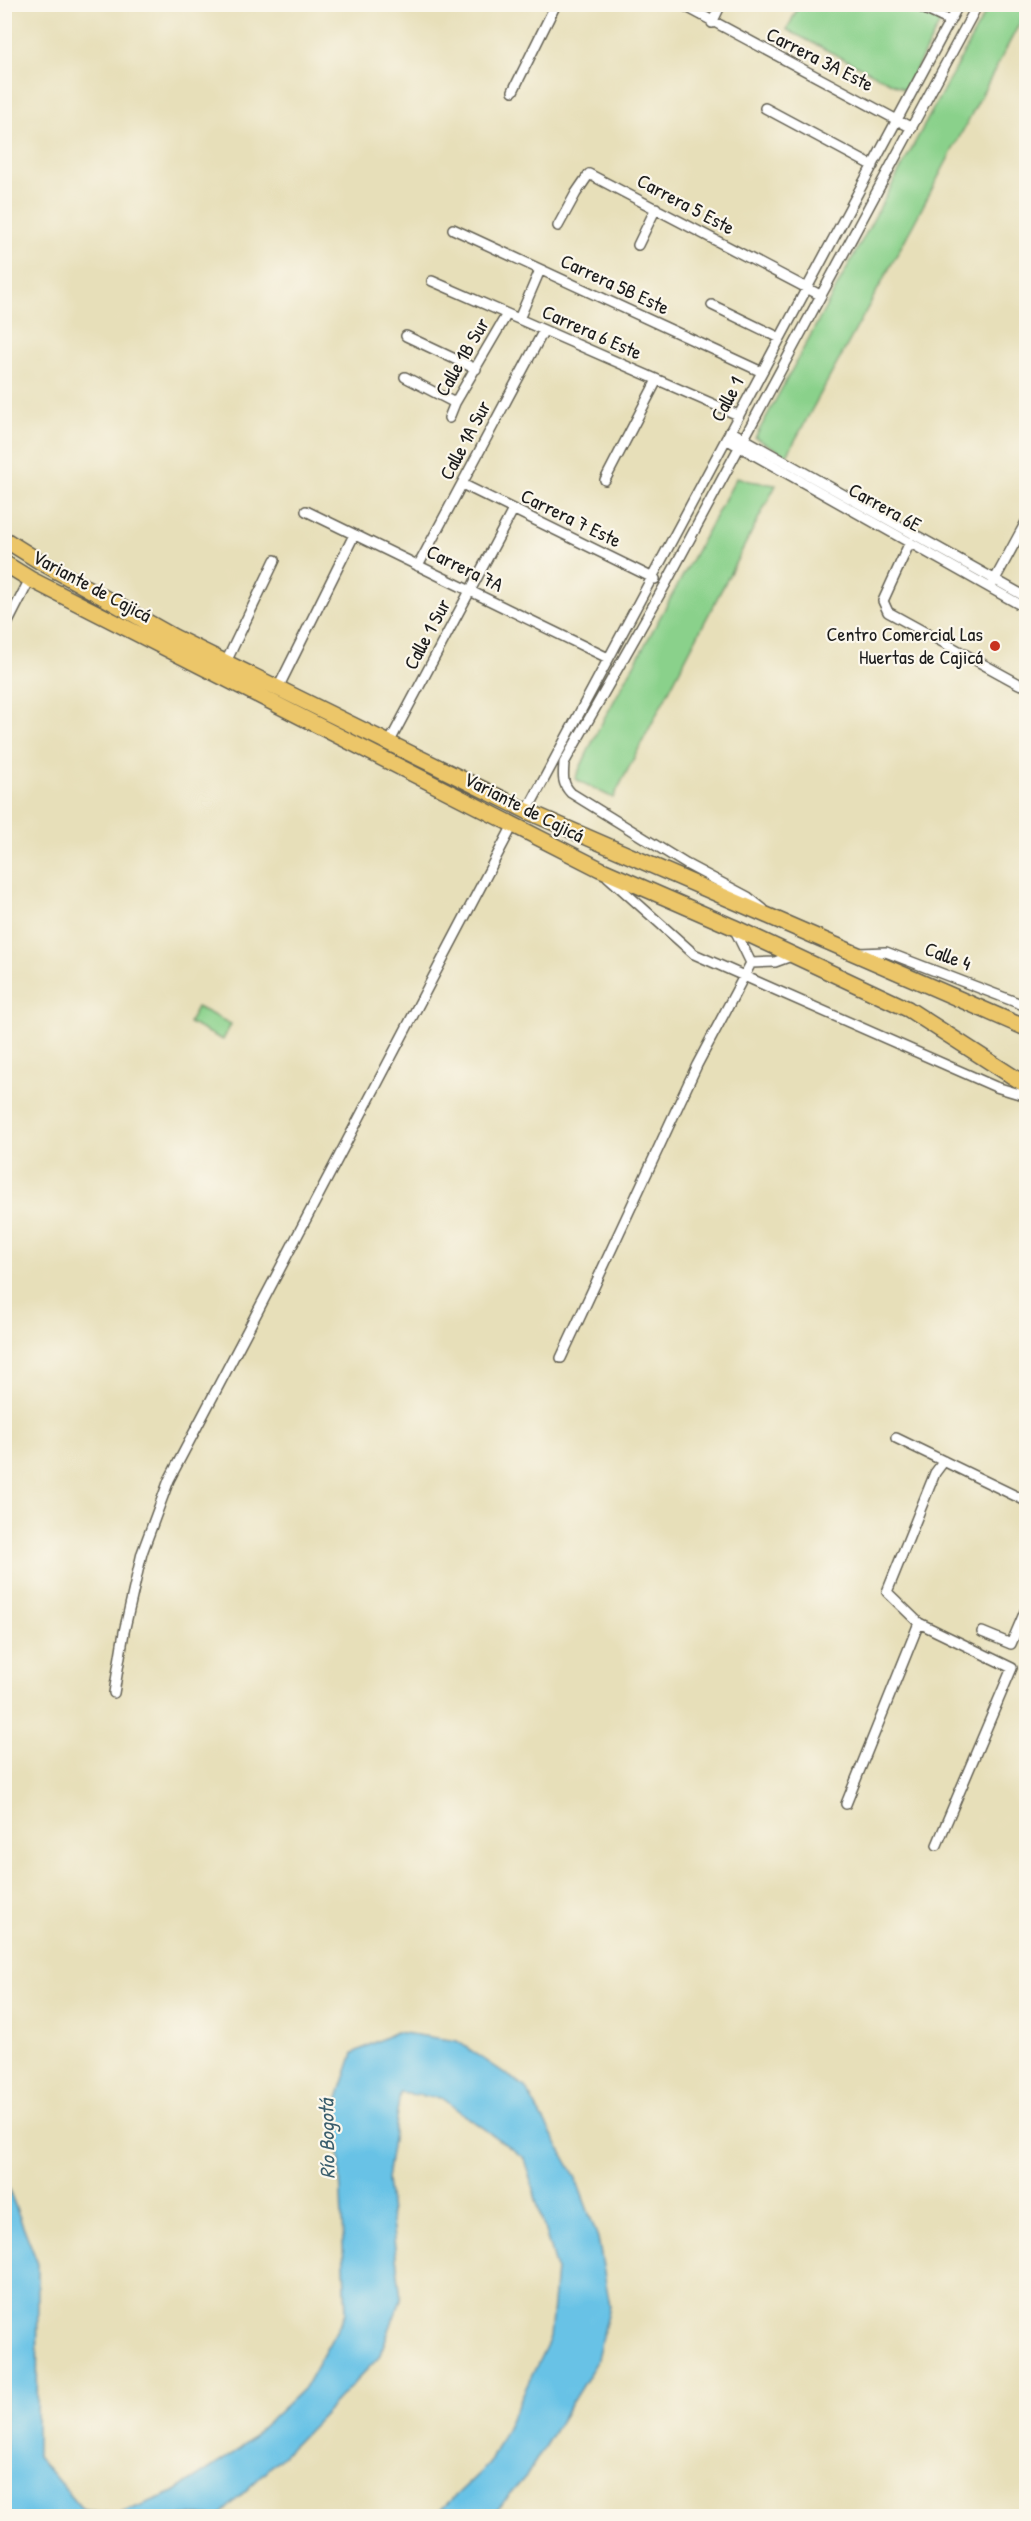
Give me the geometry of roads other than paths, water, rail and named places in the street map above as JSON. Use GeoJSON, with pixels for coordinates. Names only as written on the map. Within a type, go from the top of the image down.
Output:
{"type":"FeatureCollection","features":[{"type":"Feature","properties":{"kind":"highway","name":"Variante de Cajicá"},"geometry":{"type":"LineString","coordinates":[[4,539],[145,621],[526,811],[1024,1027]]}},
{"type":"Feature","properties":{"kind":"highway","name":"Variante de Cajicá"},"geometry":{"type":"LineString","coordinates":[[4,563],[30,579],[600,869],[733,927],[908,1009],[997,1064],[1026,1085]]}},
{"type":"Feature","properties":{"kind":"highway"},"geometry":{"type":"LineString","coordinates":[[997,1064],[1026,1076]]}},
{"type":"Feature","properties":{"kind":"street"},"geometry":{"type":"LineString","coordinates":[[513,91],[556,4]]}},
{"type":"Feature","properties":{"kind":"street","name":"Carrera 3A Este"},"geometry":{"type":"LineString","coordinates":[[681,4],[712,23],[912,128]]}},
{"type":"Feature","properties":{"kind":"street"},"geometry":{"type":"LineString","coordinates":[[712,23],[721,4]]}},
{"type":"Feature","properties":{"kind":"street"},"geometry":{"type":"LineString","coordinates":[[914,4],[950,21]]}},
{"type":"Feature","properties":{"kind":"street","name":"Calle 1"},"geometry":{"type":"LineString","coordinates":[[526,811],[959,4]]}},
{"type":"Feature","properties":{"kind":"street","name":"Calle 1"},"geometry":{"type":"LineString","coordinates":[[771,916],[748,897],[686,864],[571,794],[562,779],[564,763],[742,442],[978,4]]}},
{"type":"Feature","properties":{"kind":"street"},"geometry":{"type":"LineString","coordinates":[[765,108],[873,166]]}},
{"type":"Feature","properties":{"kind":"street","name":"Carrera 5 Este"},"geometry":{"type":"LineString","coordinates":[[558,226],[589,174],[820,295]]}},
{"type":"Feature","properties":{"kind":"street"},"geometry":{"type":"LineString","coordinates":[[638,245],[656,208]]}},
{"type":"Feature","properties":{"kind":"street","name":"Carrera 5B Este"},"geometry":{"type":"LineString","coordinates":[[453,229],[762,372]]}},
{"type":"Feature","properties":{"kind":"street","name":"Calle 1B Sur"},"geometry":{"type":"LineString","coordinates":[[519,319],[540,270]]}},
{"type":"Feature","properties":{"kind":"street","name":"Carrera 6 Este"},"geometry":{"type":"LineString","coordinates":[[432,281],[738,416]]}},
{"type":"Feature","properties":{"kind":"street"},"geometry":{"type":"LineString","coordinates":[[712,305],[780,338]]}},
{"type":"Feature","properties":{"kind":"street","name":"Calle 1B Sur"},"geometry":{"type":"LineString","coordinates":[[449,418],[455,403],[507,314]]}},
{"type":"Feature","properties":{"kind":"street","name":"Calle 1A Sur"},"geometry":{"type":"LineString","coordinates":[[418,566],[544,330]]}},
{"type":"Feature","properties":{"kind":"street"},"geometry":{"type":"LineString","coordinates":[[406,336],[476,369]]}},
{"type":"Feature","properties":{"kind":"street"},"geometry":{"type":"LineString","coordinates":[[405,377],[455,403]]}},
{"type":"Feature","properties":{"kind":"street"},"geometry":{"type":"LineString","coordinates":[[605,480],[657,380]]}},
{"type":"Feature","properties":{"kind":"street","name":"Carrera 6E"},"geometry":{"type":"LineString","coordinates":[[728,435],[993,583],[1026,608]]}},
{"type":"Feature","properties":{"kind":"street","name":"Carrera 6E"},"geometry":{"type":"LineString","coordinates":[[742,442],[910,542],[1026,597]]}},
{"type":"Feature","properties":{"kind":"street","name":"Carrera 7 Este"},"geometry":{"type":"LineString","coordinates":[[462,484],[664,585]]}},
{"type":"Feature","properties":{"kind":"street","name":"Calle 1 Sur"},"geometry":{"type":"LineString","coordinates":[[389,743],[513,510]]}},
{"type":"Feature","properties":{"kind":"street","name":"Carrera 7A"},"geometry":{"type":"LineString","coordinates":[[306,511],[608,658]]}},
{"type":"Feature","properties":{"kind":"street"},"geometry":{"type":"LineString","coordinates":[[993,583],[1026,522]]}},
{"type":"Feature","properties":{"kind":"street"},"geometry":{"type":"LineString","coordinates":[[278,688],[354,535]]}},
{"type":"Feature","properties":{"kind":"street"},"geometry":{"type":"LineString","coordinates":[[910,542],[883,600],[888,612],[1026,686]]}},
{"type":"Feature","properties":{"kind":"street"},"geometry":{"type":"LineString","coordinates":[[226,662],[275,561]]}},
{"type":"Feature","properties":{"kind":"street"},"geometry":{"type":"LineString","coordinates":[[4,630],[30,579]]}},
{"type":"Feature","properties":{"kind":"street"},"geometry":{"type":"LineString","coordinates":[[114,1693],[124,1632],[142,1553],[169,1480],[513,825]]}},
{"type":"Feature","properties":{"kind":"street"},"geometry":{"type":"LineString","coordinates":[[600,869],[694,954],[996,1087],[1026,1096]]}},
{"type":"Feature","properties":{"kind":"street"},"geometry":{"type":"LineString","coordinates":[[733,927],[751,963]]}},
{"type":"Feature","properties":{"kind":"street","name":"Calle 4"},"geometry":{"type":"LineString","coordinates":[[854,953],[886,952],[1026,1006]]}},
{"type":"Feature","properties":{"kind":"street"},"geometry":{"type":"LineString","coordinates":[[751,963],[775,962],[794,955]]}},
{"type":"Feature","properties":{"kind":"street"},"geometry":{"type":"LineString","coordinates":[[561,1358],[697,1065],[751,963]]}},
{"type":"Feature","properties":{"kind":"street"},"geometry":{"type":"LineString","coordinates":[[896,1438],[1026,1502]]}},
{"type":"Feature","properties":{"kind":"street"},"geometry":{"type":"LineString","coordinates":[[937,1845],[1012,1668],[919,1623],[887,1592],[935,1473],[944,1461]]}},
{"type":"Feature","properties":{"kind":"street"},"geometry":{"type":"LineString","coordinates":[[982,1632],[1011,1644],[1026,1609]]}},
{"type":"Feature","properties":{"kind":"street"},"geometry":{"type":"LineString","coordinates":[[846,1804],[919,1623]]}},
{"type":"Feature","properties":{"kind":"water"},"geometry":{"type":"Polygon","coordinates":[[[396,2032],[457,2041],[525,2087],[575,2176],[598,2238],[610,2306],[596,2363],[527,2475],[491,2516],[434,2516],[489,2464],[550,2338],[556,2269],[524,2158],[441,2098],[400,2093],[387,2179],[401,2299],[379,2357],[296,2443],[219,2516],[5,2516],[5,2180],[38,2264],[37,2456],[83,2510],[119,2514],[174,2492],[240,2449],[305,2387],[346,2313],[337,2101],[353,2053],[396,2032]]]}},
{"type":"Feature","properties":{"kind":"place","name":"Centro Comercial Las Huertas de Cajicá"},"geometry":{"type":"Point","coordinates":[995,646]}},
{"type":"Feature","properties":{"kind":"water label","name":"Río Bogotá"},"geometry":{"type":"Point","coordinates":[327,2139]}}]}
